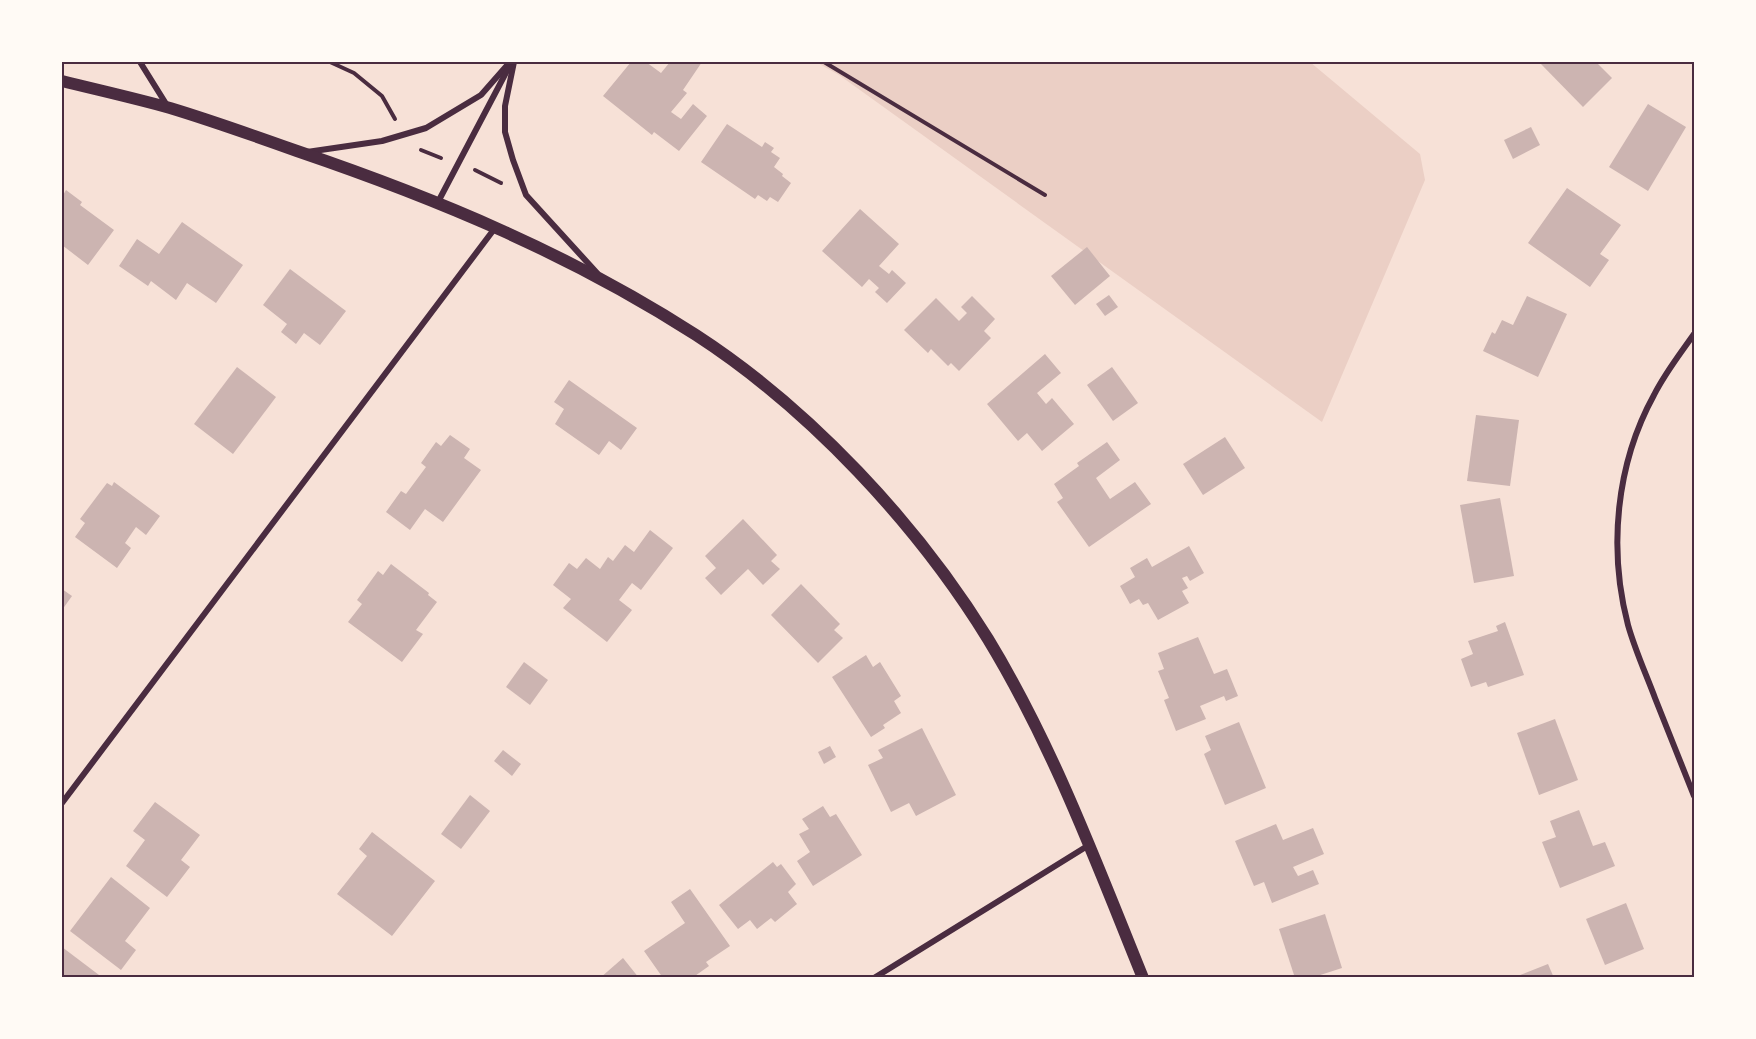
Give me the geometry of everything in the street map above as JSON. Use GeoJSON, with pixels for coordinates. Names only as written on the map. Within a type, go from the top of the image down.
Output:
{"type":"FeatureCollection","features":[{"type":"Feature","properties":{"kind":"main road"},"geometry":{"type":"LineString","coordinates":[[62,81],[169,108],[303,153],[438,202],[496,226],[601,278],[697,336],[755,378],[809,423],[857,471],[927,550],[987,637],[1030,714],[1063,781],[1143,978]]}},
{"type":"Feature","properties":{"kind":"street"},"geometry":{"type":"LineString","coordinates":[[140,62],[169,108]]}},
{"type":"Feature","properties":{"kind":"street"},"geometry":{"type":"LineString","coordinates":[[303,153],[381,141],[426,128],[481,94],[512,62]]}},
{"type":"Feature","properties":{"kind":"street"},"geometry":{"type":"LineString","coordinates":[[438,202],[512,62]]}},
{"type":"Feature","properties":{"kind":"street"},"geometry":{"type":"LineString","coordinates":[[512,62],[505,106],[506,132],[513,160],[526,195],[601,278]]}},
{"type":"Feature","properties":{"kind":"street"},"geometry":{"type":"LineString","coordinates":[[62,802],[496,226]]}},
{"type":"Feature","properties":{"kind":"street"},"geometry":{"type":"LineString","coordinates":[[1695,334],[1654,394],[1641,422],[1623,482],[1618,519],[1618,558],[1628,624],[1637,653],[1695,796]]}},
{"type":"Feature","properties":{"kind":"street"},"geometry":{"type":"LineString","coordinates":[[874,978],[1089,845]]}},
{"type":"Feature","properties":{"kind":"path"},"geometry":{"type":"LineString","coordinates":[[330,62],[354,73],[382,96],[403,135]]}},
{"type":"Feature","properties":{"kind":"path"},"geometry":{"type":"LineString","coordinates":[[824,62],[1045,195]]}},
{"type":"Feature","properties":{"kind":"path"},"geometry":{"type":"LineString","coordinates":[[417,148],[443,159]]}},
{"type":"Feature","properties":{"kind":"path"},"geometry":{"type":"LineString","coordinates":[[474,170],[509,187]]}},
{"type":"Feature","properties":{"kind":"shaded area"},"geometry":{"type":"Polygon","coordinates":[[[816,62],[1310,62],[1420,154],[1425,180],[1322,422],[839,75],[816,62]]]}},
{"type":"Feature","properties":{"kind":"building"},"geometry":{"type":"Polygon","coordinates":[[[631,62],[646,62],[661,73],[670,62],[702,62],[683,90],[687,93],[671,112],[681,119],[693,104],[707,116],[679,151],[654,132],[652,135],[603,96],[631,62]]]}},
{"type":"Feature","properties":{"kind":"building"},"geometry":{"type":"Polygon","coordinates":[[[1596,62],[1612,78],[1583,107],[1540,63],[1596,62]]]}},
{"type":"Feature","properties":{"kind":"building"},"geometry":{"type":"Polygon","coordinates":[[[1648,104],[1686,127],[1648,191],[1609,167],[1648,104]]]}},
{"type":"Feature","properties":{"kind":"building"},"geometry":{"type":"Polygon","coordinates":[[[727,124],[762,147],[765,142],[774,148],[771,152],[780,158],[774,167],[791,183],[778,202],[770,197],[767,201],[758,195],[755,199],[701,162],[727,124]]]}},
{"type":"Feature","properties":{"kind":"building"},"geometry":{"type":"Polygon","coordinates":[[[1531,127],[1540,145],[1513,159],[1504,140],[1531,127]]]}},
{"type":"Feature","properties":{"kind":"building"},"geometry":{"type":"Polygon","coordinates":[[[1567,188],[1621,225],[1600,254],[1609,260],[1590,287],[1528,243],[1567,188]]]}},
{"type":"Feature","properties":{"kind":"building"},"geometry":{"type":"Polygon","coordinates":[[[66,190],[82,202],[80,205],[114,230],[88,265],[62,245],[62,197],[66,190]]]}},
{"type":"Feature","properties":{"kind":"building"},"geometry":{"type":"Polygon","coordinates":[[[860,209],[899,244],[879,266],[889,274],[892,270],[906,283],[887,303],[875,292],[879,288],[869,279],[862,287],[822,251],[860,209]]]}},
{"type":"Feature","properties":{"kind":"building"},"geometry":{"type":"Polygon","coordinates":[[[182,222],[243,265],[216,303],[187,283],[176,300],[151,281],[148,286],[119,266],[137,239],[159,254],[182,222]]]}},
{"type":"Feature","properties":{"kind":"building"},"geometry":{"type":"Polygon","coordinates":[[[1087,247],[1110,276],[1075,305],[1051,276],[1087,247]]]}},
{"type":"Feature","properties":{"kind":"building"},"geometry":{"type":"Polygon","coordinates":[[[290,269],[346,311],[320,345],[304,333],[296,344],[281,332],[287,324],[263,305],[290,269]]]}},
{"type":"Feature","properties":{"kind":"building"},"geometry":{"type":"Polygon","coordinates":[[[1109,295],[1118,307],[1105,316],[1096,304],[1109,295]]]}},
{"type":"Feature","properties":{"kind":"building"},"geometry":{"type":"Polygon","coordinates":[[[972,296],[995,319],[984,331],[991,338],[959,371],[951,363],[948,366],[931,349],[928,353],[904,330],[936,298],[959,321],[967,313],[961,307],[972,296]]]}},
{"type":"Feature","properties":{"kind":"building"},"geometry":{"type":"Polygon","coordinates":[[[1527,296],[1567,314],[1538,377],[1483,351],[1492,332],[1495,334],[1502,320],[1513,325],[1527,296]]]}},
{"type":"Feature","properties":{"kind":"building"},"geometry":{"type":"Polygon","coordinates":[[[1045,354],[1061,373],[1037,393],[1046,404],[1052,398],[1074,424],[1042,451],[1027,433],[1018,441],[987,404],[1045,354]]]}},
{"type":"Feature","properties":{"kind":"building"},"geometry":{"type":"Polygon","coordinates":[[[237,367],[276,397],[233,454],[194,424],[237,367]]]}},
{"type":"Feature","properties":{"kind":"building"},"geometry":{"type":"Polygon","coordinates":[[[1112,367],[1138,403],[1113,421],[1087,385],[1112,367]]]}},
{"type":"Feature","properties":{"kind":"building"},"geometry":{"type":"Polygon","coordinates":[[[569,380],[637,428],[621,450],[609,441],[599,455],[555,424],[564,409],[554,402],[569,380]]]}},
{"type":"Feature","properties":{"kind":"building"},"geometry":{"type":"Polygon","coordinates":[[[1476,415],[1519,420],[1510,486],[1467,481],[1476,415]]]}},
{"type":"Feature","properties":{"kind":"building"},"geometry":{"type":"Polygon","coordinates":[[[450,435],[470,449],[464,458],[481,470],[443,522],[425,509],[410,530],[386,512],[401,491],[406,494],[426,467],[421,463],[436,442],[441,446],[450,435]]]}},
{"type":"Feature","properties":{"kind":"building"},"geometry":{"type":"Polygon","coordinates":[[[1225,437],[1245,468],[1203,495],[1183,464],[1225,437]]]}},
{"type":"Feature","properties":{"kind":"building"},"geometry":{"type":"Polygon","coordinates":[[[1107,442],[1120,460],[1096,478],[1110,499],[1135,482],[1151,504],[1089,547],[1057,502],[1063,498],[1054,484],[1079,466],[1077,463],[1107,442]]]}},
{"type":"Feature","properties":{"kind":"building"},"geometry":{"type":"Polygon","coordinates":[[[114,482],[160,516],[146,535],[136,527],[125,543],[131,548],[117,568],[75,537],[85,523],[80,519],[107,483],[112,486],[114,482]]]}},
{"type":"Feature","properties":{"kind":"building"},"geometry":{"type":"Polygon","coordinates":[[[1500,498],[1514,576],[1474,583],[1460,505],[1500,498]]]}},
{"type":"Feature","properties":{"kind":"building"},"geometry":{"type":"Polygon","coordinates":[[[743,519],[777,555],[771,561],[780,569],[763,585],[748,569],[721,595],[705,578],[716,568],[705,556],[743,519]]]}},
{"type":"Feature","properties":{"kind":"building"},"geometry":{"type":"Polygon","coordinates":[[[650,530],[673,548],[641,590],[632,583],[619,600],[632,610],[607,642],[563,608],[571,599],[553,585],[569,563],[577,569],[586,558],[600,569],[608,557],[613,561],[625,545],[634,552],[650,530]]]}},
{"type":"Feature","properties":{"kind":"building"},"geometry":{"type":"Polygon","coordinates":[[[1189,546],[1204,573],[1190,581],[1187,576],[1182,578],[1188,588],[1182,591],[1189,603],[1158,620],[1148,603],[1143,605],[1139,599],[1130,604],[1120,586],[1135,577],[1130,568],[1147,558],[1152,567],[1189,546]]]}},
{"type":"Feature","properties":{"kind":"building"},"geometry":{"type":"Polygon","coordinates":[[[391,564],[429,593],[428,595],[437,602],[416,630],[423,634],[402,662],[348,622],[362,604],[357,600],[378,571],[383,575],[391,564]]]}},
{"type":"Feature","properties":{"kind":"building"},"geometry":{"type":"Polygon","coordinates":[[[801,584],[840,624],[834,630],[843,638],[818,663],[771,615],[801,584]]]}},
{"type":"Feature","properties":{"kind":"building"},"geometry":{"type":"Polygon","coordinates":[[[62,589],[72,596],[62,610],[62,589]]]}},
{"type":"Feature","properties":{"kind":"building"},"geometry":{"type":"Polygon","coordinates":[[[1505,622],[1524,675],[1488,687],[1486,682],[1471,687],[1461,659],[1473,654],[1468,641],[1498,631],[1496,626],[1505,622]]]}},
{"type":"Feature","properties":{"kind":"building"},"geometry":{"type":"Polygon","coordinates":[[[1198,637],[1214,674],[1227,669],[1238,696],[1226,701],[1224,696],[1200,706],[1206,719],[1176,731],[1164,700],[1169,698],[1158,671],[1164,669],[1158,653],[1198,637]]]}},
{"type":"Feature","properties":{"kind":"building"},"geometry":{"type":"Polygon","coordinates":[[[866,655],[873,667],[880,662],[901,696],[894,701],[901,713],[883,725],[885,728],[871,737],[832,677],[866,655]]]}},
{"type":"Feature","properties":{"kind":"building"},"geometry":{"type":"Polygon","coordinates":[[[524,662],[548,680],[530,705],[506,687],[524,662]]]}},
{"type":"Feature","properties":{"kind":"building"},"geometry":{"type":"Polygon","coordinates":[[[1555,719],[1578,780],[1539,795],[1517,733],[1555,719]]]}},
{"type":"Feature","properties":{"kind":"building"},"geometry":{"type":"Polygon","coordinates":[[[1239,722],[1266,788],[1225,805],[1204,754],[1211,750],[1205,736],[1239,722]]]}},
{"type":"Feature","properties":{"kind":"building"},"geometry":{"type":"Polygon","coordinates":[[[922,728],[956,795],[916,816],[909,803],[891,812],[868,765],[883,758],[878,750],[922,728]]]}},
{"type":"Feature","properties":{"kind":"building"},"geometry":{"type":"Polygon","coordinates":[[[830,746],[836,757],[824,764],[818,752],[830,746]]]}},
{"type":"Feature","properties":{"kind":"building"},"geometry":{"type":"Polygon","coordinates":[[[503,750],[521,764],[512,776],[494,761],[503,750]]]}},
{"type":"Feature","properties":{"kind":"building"},"geometry":{"type":"Polygon","coordinates":[[[470,795],[490,811],[461,849],[441,834],[470,795]]]}},
{"type":"Feature","properties":{"kind":"building"},"geometry":{"type":"Polygon","coordinates":[[[155,802],[200,835],[181,860],[190,867],[167,897],[126,866],[145,840],[133,831],[155,802]]]}},
{"type":"Feature","properties":{"kind":"building"},"geometry":{"type":"Polygon","coordinates":[[[823,806],[830,817],[836,814],[862,855],[813,886],[797,861],[810,852],[799,834],[809,829],[802,819],[823,806]]]}},
{"type":"Feature","properties":{"kind":"building"},"geometry":{"type":"Polygon","coordinates":[[[1579,810],[1593,846],[1605,842],[1615,866],[1560,888],[1542,842],[1556,837],[1550,821],[1579,810]]]}},
{"type":"Feature","properties":{"kind":"building"},"geometry":{"type":"Polygon","coordinates":[[[1276,824],[1283,840],[1313,828],[1324,854],[1293,867],[1298,876],[1313,870],[1319,884],[1272,903],[1264,882],[1254,886],[1235,841],[1276,824]]]}},
{"type":"Feature","properties":{"kind":"building"},"geometry":{"type":"Polygon","coordinates":[[[372,832],[435,881],[392,936],[337,894],[367,856],[359,849],[372,832]]]}},
{"type":"Feature","properties":{"kind":"building"},"geometry":{"type":"Polygon","coordinates":[[[773,862],[777,867],[781,864],[796,884],[788,892],[797,904],[775,922],[771,918],[757,929],[750,920],[738,929],[719,905],[773,862]]]}},
{"type":"Feature","properties":{"kind":"building"},"geometry":{"type":"Polygon","coordinates":[[[111,877],[150,908],[125,941],[136,950],[121,970],[70,931],[111,877]]]}},
{"type":"Feature","properties":{"kind":"building"},"geometry":{"type":"Polygon","coordinates":[[[690,889],[730,946],[706,962],[709,966],[692,978],[663,978],[644,951],[685,923],[671,902],[690,889]]]}},
{"type":"Feature","properties":{"kind":"building"},"geometry":{"type":"Polygon","coordinates":[[[1626,903],[1644,949],[1605,965],[1586,919],[1626,903]]]}},
{"type":"Feature","properties":{"kind":"building"},"geometry":{"type":"Polygon","coordinates":[[[1325,914],[1342,968],[1311,978],[1295,978],[1279,929],[1325,914]]]}},
{"type":"Feature","properties":{"kind":"building"},"geometry":{"type":"Polygon","coordinates":[[[62,947],[99,975],[97,978],[62,978],[62,947]]]}},
{"type":"Feature","properties":{"kind":"building"},"geometry":{"type":"Polygon","coordinates":[[[623,958],[639,978],[600,978],[623,958]]]}},
{"type":"Feature","properties":{"kind":"building"},"geometry":{"type":"Polygon","coordinates":[[[1548,964],[1554,978],[1515,978],[1515,977],[1548,964]]]}}]}
